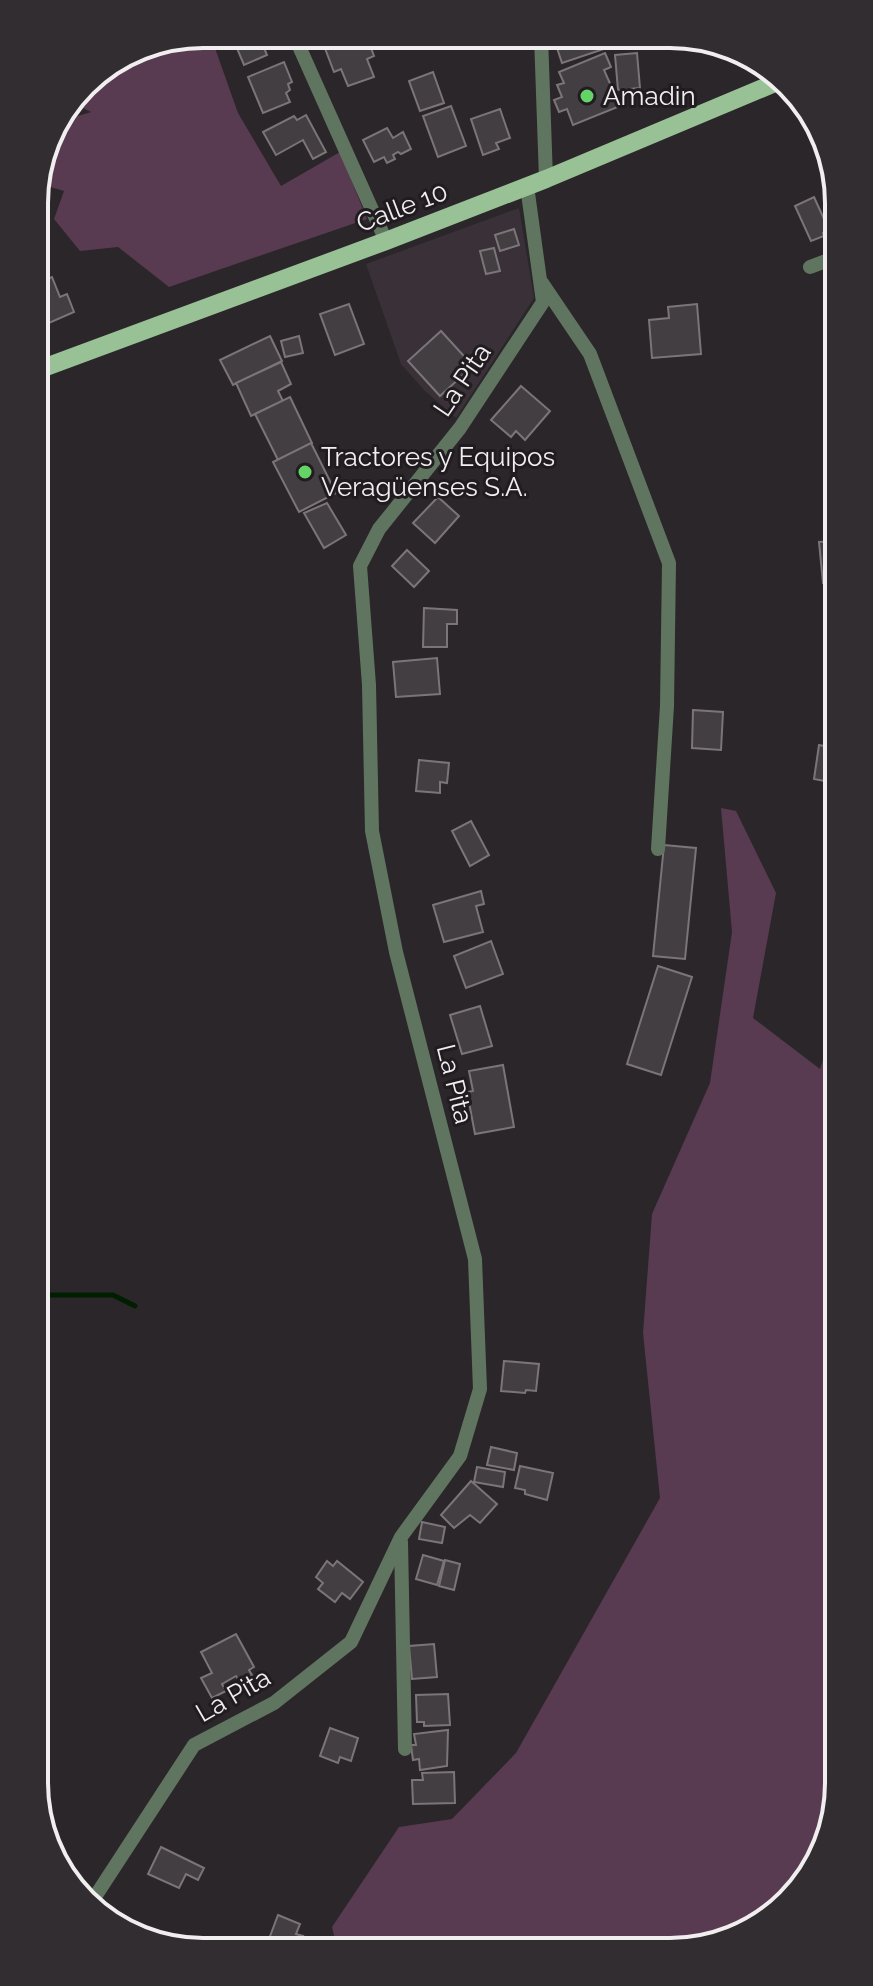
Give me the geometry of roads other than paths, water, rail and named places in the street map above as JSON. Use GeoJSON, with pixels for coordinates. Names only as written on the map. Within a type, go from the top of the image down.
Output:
{"type":"FeatureCollection","features":[{"type":"Feature","properties":{"kind":"main road","name":"Calle 10"},"geometry":{"type":"LineString","coordinates":[[48,366],[546,179],[770,85]]}},
{"type":"Feature","properties":{"kind":"street"},"geometry":{"type":"LineString","coordinates":[[300,48],[386,241]]}},
{"type":"Feature","properties":{"kind":"street"},"geometry":{"type":"LineString","coordinates":[[541,48],[546,179]]}},
{"type":"Feature","properties":{"kind":"street","name":"La Pita"},"geometry":{"type":"LineString","coordinates":[[97,1894],[194,1745],[274,1703],[351,1642],[401,1537],[460,1456],[480,1389],[475,1259],[396,952],[372,831],[369,685],[360,566],[379,529],[460,428],[543,302],[527,186]]}},
{"type":"Feature","properties":{"kind":"street"},"geometry":{"type":"LineString","coordinates":[[810,267],[825,261]]}},
{"type":"Feature","properties":{"kind":"street"},"geometry":{"type":"LineString","coordinates":[[540,280],[590,354],[669,563],[667,706],[658,849]]}},
{"type":"Feature","properties":{"kind":"street"},"geometry":{"type":"LineString","coordinates":[[401,1537],[405,1749]]}},
{"type":"Feature","properties":{"kind":"waterway"},"geometry":{"type":"LineString","coordinates":[[48,1295],[113,1295],[135,1306]]}},
{"type":"Feature","properties":{"kind":"place","name":"Amadin"},"geometry":{"type":"Point","coordinates":[587,96]}},
{"type":"Feature","properties":{"kind":"place","name":"Tractores y Equipos Veragüenses S.A."},"geometry":{"type":"Point","coordinates":[305,472]}}]}
